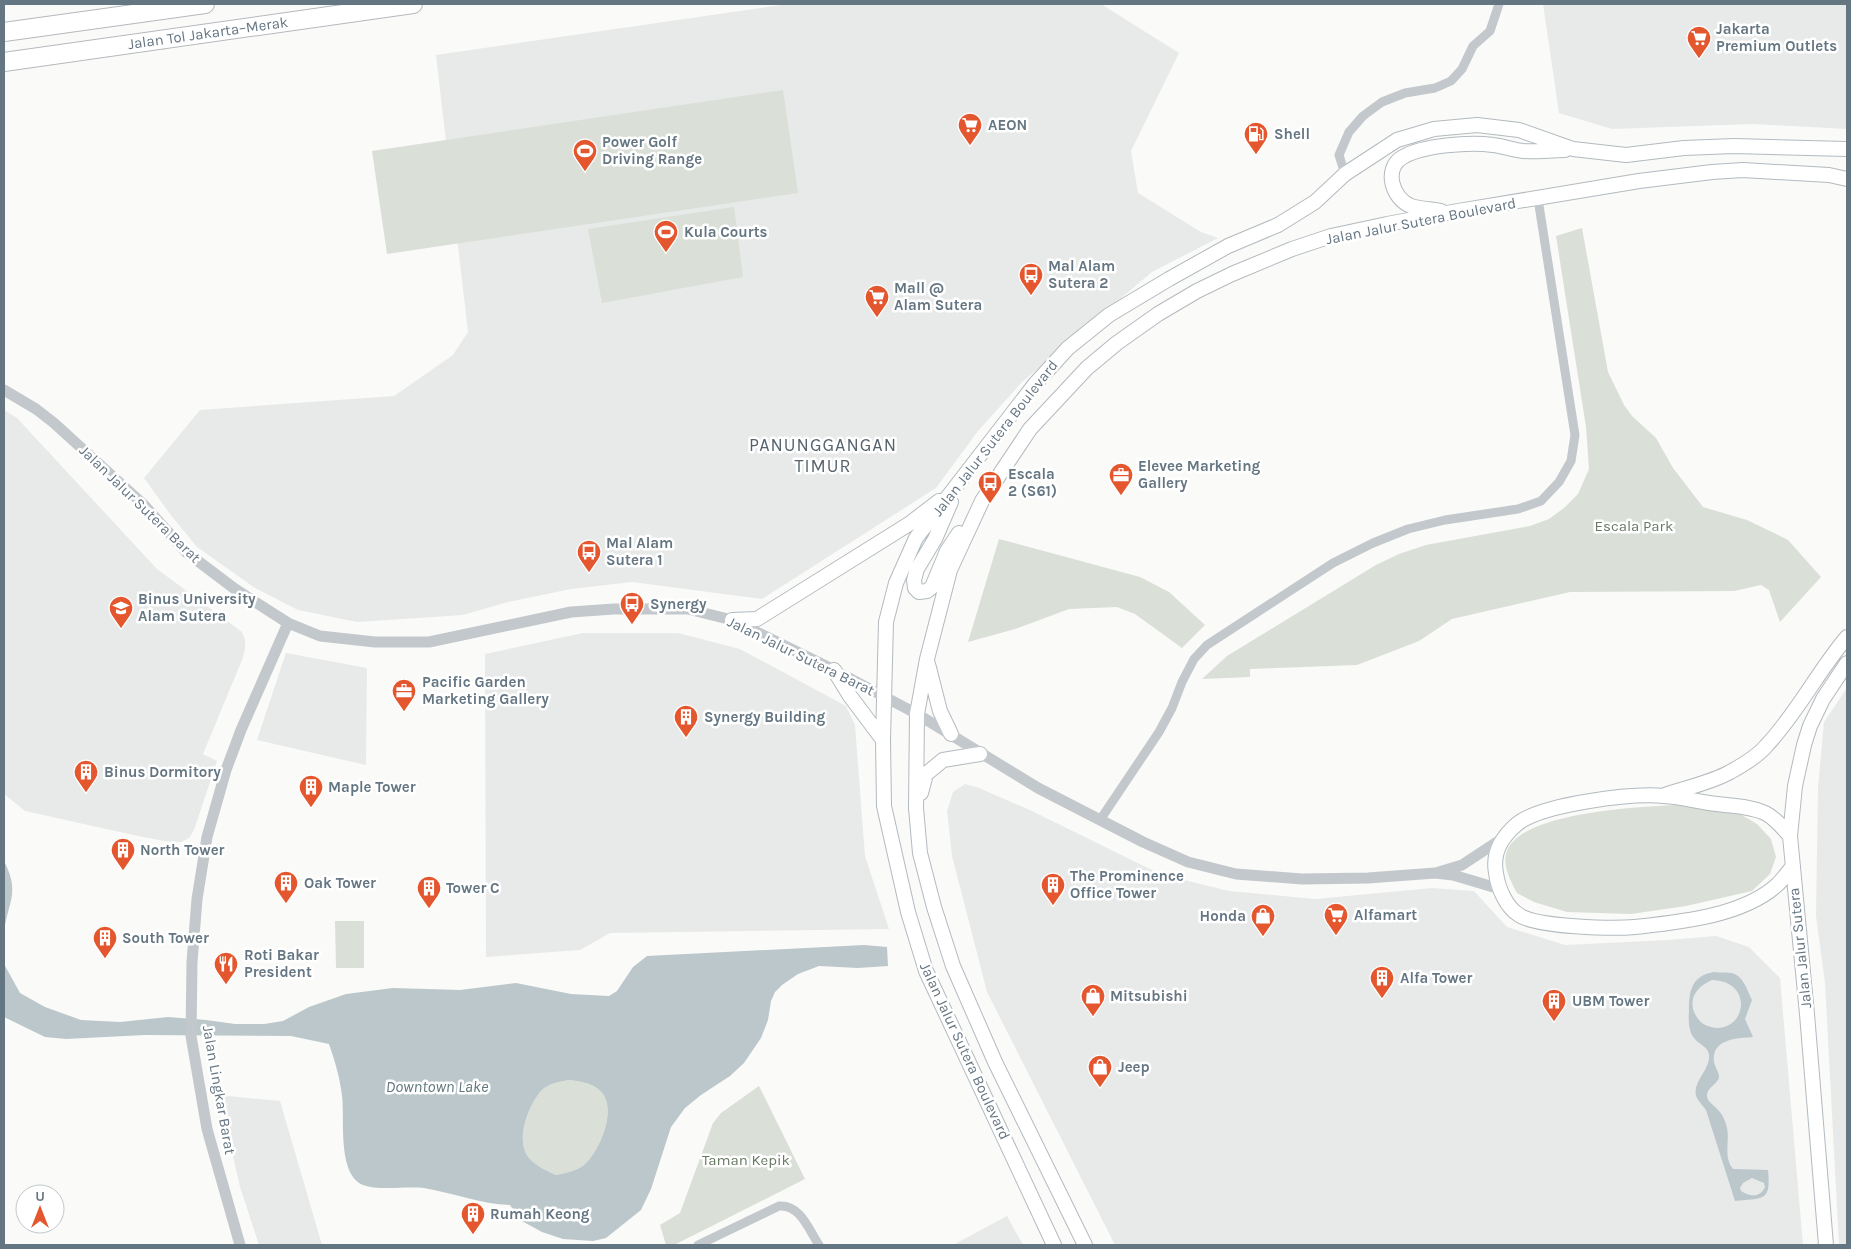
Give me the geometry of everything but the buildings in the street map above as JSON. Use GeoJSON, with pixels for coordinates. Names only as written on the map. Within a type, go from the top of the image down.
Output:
{"type":"FeatureCollection","features":[{"type":"Feature","properties":{"kind":"highway","name":"Jalan Tol Jakarta–Merak"},"geometry":{"type":"LineString","coordinates":[[4,32],[205,4]]}},
{"type":"Feature","properties":{"kind":"highway","name":"Jalan Tol Jakarta–Merak"},"geometry":{"type":"LineString","coordinates":[[4,62],[413,4]]}},
{"type":"Feature","properties":{"kind":"main road","name":"Jalan Jalur Sutera Boulevard"},"geometry":{"type":"LineString","coordinates":[[1054,1245],[926,971],[906,903],[884,806],[883,740],[886,622],[896,583],[916,538],[1035,384],[1068,348],[1108,315],[1228,246],[1278,225],[1315,202],[1344,174],[1397,140],[1434,129],[1477,125],[1519,130],[1573,149],[1626,155],[1684,148],[1734,146],[1847,149]]}},
{"type":"Feature","properties":{"kind":"main road"},"geometry":{"type":"LineString","coordinates":[[1452,212],[1410,206],[1397,195],[1391,183],[1393,168],[1401,157],[1418,151],[1444,146],[1470,144],[1493,145],[1524,151],[1573,149]]}},
{"type":"Feature","properties":{"kind":"main road","name":"Jalan Jalur Sutera Boulevard"},"geometry":{"type":"LineString","coordinates":[[1085,1245],[995,1062],[953,966],[920,853],[916,808],[917,714],[927,659],[950,570],[982,500],[1030,429],[1086,368],[1158,314],[1197,291],[1292,248],[1331,236],[1452,212],[1639,181],[1712,172],[1743,170],[1829,175],[1847,178]]}},
{"type":"Feature","properties":{"kind":"main road"},"geometry":{"type":"LineString","coordinates":[[958,485],[935,538],[917,569],[914,580],[915,588],[919,592],[927,591],[932,587],[947,551],[982,500]]}},
{"type":"Feature","properties":{"kind":"main road"},"geometry":{"type":"LineString","coordinates":[[732,620],[757,619],[909,524],[958,485]]}},
{"type":"Feature","properties":{"kind":"main road"},"geometry":{"type":"LineString","coordinates":[[1664,796],[1729,773],[1767,746],[1847,638]]}},
{"type":"Feature","properties":{"kind":"main road"},"geometry":{"type":"LineString","coordinates":[[927,659],[940,710],[951,734]]}},
{"type":"Feature","properties":{"kind":"main road","name":"Jalan Jalur Sutera"},"geometry":{"type":"LineString","coordinates":[[1826,1245],[1790,836],[1795,786],[1810,726],[1823,699],[1847,663]]}},
{"type":"Feature","properties":{"kind":"main road"},"geometry":{"type":"LineString","coordinates":[[834,670],[850,696],[883,740]]}},
{"type":"Feature","properties":{"kind":"main road"},"geometry":{"type":"LineString","coordinates":[[916,808],[926,774],[943,760],[980,754]]}},
{"type":"Feature","properties":{"kind":"main road"},"geometry":{"type":"LineString","coordinates":[[1664,796],[1752,809],[1774,818],[1790,836]]}},
{"type":"Feature","properties":{"kind":"main road","name":"Jalan Jalur Sutera Barat"},"geometry":{"type":"LineString","coordinates":[[1664,796],[1609,798],[1545,811],[1530,816],[1518,823],[1503,838],[1496,853],[1495,869],[1500,890],[1511,908],[1520,916],[1534,921],[1578,926],[1611,928],[1678,922],[1730,909],[1755,900],[1777,884],[1792,866]]}},
{"type":"Feature","properties":{"kind":"street"},"geometry":{"type":"LineString","coordinates":[[1344,174],[1339,155],[1349,132],[1363,116],[1382,102],[1405,93],[1435,88],[1451,81],[1462,69],[1473,46],[1490,31],[1499,4]]}},
{"type":"Feature","properties":{"kind":"street"},"geometry":{"type":"LineString","coordinates":[[1100,820],[1159,732],[1194,659],[1207,645],[1333,563],[1373,543],[1408,529],[1445,520],[1518,509],[1541,501],[1560,482],[1571,461],[1575,435],[1538,199]]}},
{"type":"Feature","properties":{"kind":"street","name":"Jalan Jalur Sutera Barat"},"geometry":{"type":"LineString","coordinates":[[4,390],[36,409],[61,429],[143,504],[186,552],[235,589],[288,623],[320,636],[375,642],[430,642],[571,612],[614,608],[688,609],[732,620],[834,670],[917,714],[1038,788],[1188,862],[1236,874],[1309,878],[1368,878],[1435,873],[1453,875],[1500,890]]}},
{"type":"Feature","properties":{"kind":"street","name":"Jalan Lingkar Barat"},"geometry":{"type":"LineString","coordinates":[[240,1245],[208,1129],[191,1036],[192,962],[207,837],[226,770],[241,730],[288,623]]}},
{"type":"Feature","properties":{"kind":"street","name":"Jalan Jalur Sutera Barat"},"geometry":{"type":"LineString","coordinates":[[1435,873],[1462,865],[1503,838]]}},
{"type":"Feature","properties":{"kind":"street"},"geometry":{"type":"LineString","coordinates":[[698,1245],[779,1206],[787,1205],[796,1209],[819,1245]]}},
{"type":"Feature","properties":{"kind":"shaded area"},"geometry":{"type":"Polygon","coordinates":[[[788,4],[1101,4],[1179,53],[1131,151],[1138,193],[1201,232],[1218,238],[1152,272],[1022,382],[978,431],[936,488],[762,599],[632,582],[571,589],[508,602],[463,615],[357,622],[298,610],[255,588],[197,547],[144,478],[200,410],[394,396],[453,355],[468,332],[436,55],[788,4]]]}},
{"type":"Feature","properties":{"kind":"shaded area","name":"Jakarta Premium Outlets"},"geometry":{"type":"Polygon","coordinates":[[[1543,4],[1847,4],[1847,129],[1752,124],[1612,129],[1559,113],[1543,4]]]}},
{"type":"Feature","properties":{"kind":"shaded area","name":"Binus University Alam Sutera"},"geometry":{"type":"Polygon","coordinates":[[[4,410],[17,418],[157,569],[242,632],[245,640],[245,649],[242,660],[203,754],[217,761],[194,830],[189,838],[181,842],[138,836],[25,811],[4,794],[4,410]]]}},
{"type":"Feature","properties":{"kind":"shaded area"},"geometry":{"type":"Polygon","coordinates":[[[583,633],[678,633],[740,649],[846,706],[855,725],[865,856],[889,929],[610,933],[580,950],[486,957],[485,654],[583,633]]]}},
{"type":"Feature","properties":{"kind":"shaded area"},"geometry":{"type":"Polygon","coordinates":[[[286,653],[367,668],[366,765],[257,740],[286,653]]]}},
{"type":"Feature","properties":{"kind":"shaded area"},"geometry":{"type":"Polygon","coordinates":[[[1847,688],[1847,1245],[1839,1245],[1825,983],[1816,916],[1818,788],[1824,722],[1847,688]]]}},
{"type":"Feature","properties":{"kind":"shaded area"},"geometry":{"type":"Polygon","coordinates":[[[965,784],[979,788],[1032,811],[1160,874],[1229,891],[1316,899],[1432,888],[1474,891],[1507,927],[1565,945],[1716,936],[1749,947],[1780,978],[1803,1245],[1115,1245],[987,992],[952,856],[947,811],[953,792],[965,784]]]}},
{"type":"Feature","properties":{"kind":"shaded area"},"geometry":{"type":"Polygon","coordinates":[[[219,1095],[280,1101],[322,1245],[259,1245],[240,1187],[219,1095]]]}},
{"type":"Feature","properties":{"kind":"shaded area"},"geometry":{"type":"Polygon","coordinates":[[[1007,1216],[1023,1245],[953,1245],[1007,1216]]]}},
{"type":"Feature","properties":{"kind":"green space","name":"Power Golf Driving Range"},"geometry":{"type":"Polygon","coordinates":[[[783,90],[798,193],[387,254],[372,151],[783,90]]]}},
{"type":"Feature","properties":{"kind":"green space","name":"Kula Courts"},"geometry":{"type":"Polygon","coordinates":[[[734,207],[743,277],[602,303],[588,229],[734,207]]]}},
{"type":"Feature","properties":{"kind":"green space","name":"Escala Park"},"geometry":{"type":"Polygon","coordinates":[[[1582,228],[1608,372],[1624,405],[1632,416],[1656,438],[1673,468],[1703,507],[1747,520],[1788,540],[1821,577],[1780,622],[1769,590],[1761,585],[1734,591],[1570,592],[1452,619],[1419,641],[1357,665],[1250,669],[1250,677],[1202,679],[1227,656],[1376,565],[1399,554],[1426,545],[1530,526],[1549,519],[1578,494],[1589,469],[1586,427],[1556,236],[1582,228]]]}},
{"type":"Feature","properties":{"kind":"green space"},"geometry":{"type":"Polygon","coordinates":[[[999,539],[1140,577],[1169,592],[1205,625],[1182,648],[1135,614],[1117,607],[1069,609],[1015,629],[968,642],[999,539]]]}},
{"type":"Feature","properties":{"kind":"green space"},"geometry":{"type":"Polygon","coordinates":[[[1675,805],[1740,814],[1757,824],[1771,839],[1776,857],[1770,874],[1752,891],[1686,906],[1631,914],[1567,912],[1534,902],[1517,893],[1507,869],[1506,854],[1515,840],[1532,829],[1581,814],[1675,805]]]}},
{"type":"Feature","properties":{"kind":"green space"},"geometry":{"type":"Polygon","coordinates":[[[335,921],[364,921],[364,968],[336,968],[335,921]]]}},
{"type":"Feature","properties":{"kind":"green space"},"geometry":{"type":"Polygon","coordinates":[[[569,1080],[588,1084],[598,1089],[604,1096],[607,1116],[601,1139],[584,1165],[571,1172],[556,1175],[538,1167],[532,1162],[525,1152],[523,1134],[528,1115],[541,1091],[558,1082],[569,1080]]]}},
{"type":"Feature","properties":{"kind":"green space","name":"Taman Kepik"},"geometry":{"type":"Polygon","coordinates":[[[759,1086],[805,1179],[674,1245],[666,1245],[660,1225],[680,1213],[713,1123],[721,1113],[759,1086]]]}},
{"type":"Feature","properties":{"kind":"water"},"geometry":{"type":"Polygon","coordinates":[[[4,861],[12,882],[12,898],[4,933],[4,861]]]}},
{"type":"Feature","properties":{"kind":"water","name":"Downtown Lake"},"geometry":{"type":"Polygon","coordinates":[[[864,945],[887,947],[888,966],[858,968],[819,966],[798,974],[782,985],[775,992],[771,1001],[768,1020],[761,1038],[744,1063],[730,1076],[685,1108],[671,1127],[651,1189],[641,1210],[606,1238],[593,1241],[563,1239],[542,1232],[520,1220],[510,1205],[488,1203],[424,1188],[384,1188],[363,1185],[355,1179],[349,1170],[346,1158],[341,1089],[329,1044],[291,1036],[145,1035],[66,1039],[45,1037],[4,1017],[4,964],[20,993],[45,1007],[81,1020],[120,1022],[168,1017],[235,1024],[264,1024],[283,1021],[309,1007],[346,994],[393,988],[460,990],[516,983],[571,994],[609,996],[617,991],[633,967],[647,956],[864,945]],[[569,1080],[554,1083],[541,1091],[528,1115],[523,1134],[525,1152],[530,1159],[556,1175],[571,1172],[584,1165],[601,1139],[607,1116],[604,1096],[598,1089],[588,1084],[569,1080]]]}},
{"type":"Feature","properties":{"kind":"water"},"geometry":{"type":"Polygon","coordinates":[[[1714,972],[1738,976],[1744,983],[1752,1000],[1745,1019],[1753,1037],[1726,1041],[1717,1049],[1714,1054],[1714,1062],[1719,1077],[1707,1092],[1707,1096],[1708,1100],[1725,1121],[1728,1133],[1728,1159],[1733,1169],[1768,1170],[1767,1193],[1759,1198],[1735,1201],[1706,1110],[1698,1100],[1696,1092],[1698,1082],[1709,1061],[1709,1055],[1707,1050],[1691,1033],[1689,1026],[1690,998],[1692,986],[1700,977],[1714,972]],[[1712,980],[1697,991],[1692,1002],[1695,1014],[1699,1020],[1716,1028],[1726,1026],[1734,1021],[1739,1014],[1741,1005],[1739,996],[1734,988],[1725,982],[1712,980]],[[1752,1178],[1743,1183],[1740,1188],[1741,1191],[1751,1195],[1758,1195],[1765,1187],[1764,1183],[1752,1178]]]}},
{"type":"Feature","properties":{"kind":"place","name":"Jakarta Premium Outlets"},"geometry":{"type":"Point","coordinates":[1699,59]}},
{"type":"Feature","properties":{"kind":"place","name":"AEON"},"geometry":{"type":"Point","coordinates":[970,146]}},
{"type":"Feature","properties":{"kind":"place","name":"Shell"},"geometry":{"type":"Point","coordinates":[1256,155]}},
{"type":"Feature","properties":{"kind":"place","name":"Power Golf Driving Range"},"geometry":{"type":"Point","coordinates":[585,172]}},
{"type":"Feature","properties":{"kind":"place","name":"Kula Courts"},"geometry":{"type":"Point","coordinates":[666,253]}},
{"type":"Feature","properties":{"kind":"place","name":"Mal Alam Sutera 2"},"geometry":{"type":"Point","coordinates":[1031,296]}},
{"type":"Feature","properties":{"kind":"place","name":"Mall @ Alam Sutera"},"geometry":{"type":"Point","coordinates":[877,318]}},
{"type":"Feature","properties":{"kind":"place","name":"Elevee Marketing Gallery"},"geometry":{"type":"Point","coordinates":[1121,496]}},
{"type":"Feature","properties":{"kind":"place","name":"Escala 2 (S61)"},"geometry":{"type":"Point","coordinates":[990,504]}},
{"type":"Feature","properties":{"kind":"place","name":"Mal Alam Sutera 1"},"geometry":{"type":"Point","coordinates":[589,573]}},
{"type":"Feature","properties":{"kind":"place","name":"Synergy"},"geometry":{"type":"Point","coordinates":[632,625]}},
{"type":"Feature","properties":{"kind":"place","name":"Binus University Alam Sutera"},"geometry":{"type":"Point","coordinates":[121,629]}},
{"type":"Feature","properties":{"kind":"place","name":"Pacific Garden Marketing Gallery"},"geometry":{"type":"Point","coordinates":[404,712]}},
{"type":"Feature","properties":{"kind":"place","name":"Synergy Building"},"geometry":{"type":"Point","coordinates":[686,738]}},
{"type":"Feature","properties":{"kind":"place","name":"Binus Dormitory"},"geometry":{"type":"Point","coordinates":[86,793]}},
{"type":"Feature","properties":{"kind":"place","name":"Maple Tower"},"geometry":{"type":"Point","coordinates":[311,808]}},
{"type":"Feature","properties":{"kind":"place","name":"North Tower"},"geometry":{"type":"Point","coordinates":[123,871]}},
{"type":"Feature","properties":{"kind":"place","name":"Oak Tower"},"geometry":{"type":"Point","coordinates":[286,904]}},
{"type":"Feature","properties":{"kind":"place","name":"The Prominence Office Tower"},"geometry":{"type":"Point","coordinates":[1053,906]}},
{"type":"Feature","properties":{"kind":"place","name":"Tower C"},"geometry":{"type":"Point","coordinates":[429,909]}},
{"type":"Feature","properties":{"kind":"place","name":"Alfamart"},"geometry":{"type":"Point","coordinates":[1336,936]}},
{"type":"Feature","properties":{"kind":"place","name":"Honda"},"geometry":{"type":"Point","coordinates":[1263,937]}},
{"type":"Feature","properties":{"kind":"place","name":"South Tower"},"geometry":{"type":"Point","coordinates":[105,959]}},
{"type":"Feature","properties":{"kind":"place","name":"Roti Bakar President"},"geometry":{"type":"Point","coordinates":[226,985]}},
{"type":"Feature","properties":{"kind":"place","name":"Alfa Tower"},"geometry":{"type":"Point","coordinates":[1382,999]}},
{"type":"Feature","properties":{"kind":"place","name":"Mitsubishi"},"geometry":{"type":"Point","coordinates":[1093,1017]}},
{"type":"Feature","properties":{"kind":"place","name":"UBM Tower"},"geometry":{"type":"Point","coordinates":[1554,1022]}},
{"type":"Feature","properties":{"kind":"place","name":"Jeep"},"geometry":{"type":"Point","coordinates":[1100,1088]}},
{"type":"Feature","properties":{"kind":"place","name":"Rumah Keong"},"geometry":{"type":"Point","coordinates":[473,1235]}},
{"type":"Feature","properties":{"kind":"district","name":"PANUNGGANGAN TIMUR"},"geometry":{"type":"Point","coordinates":[823,455]}}]}
